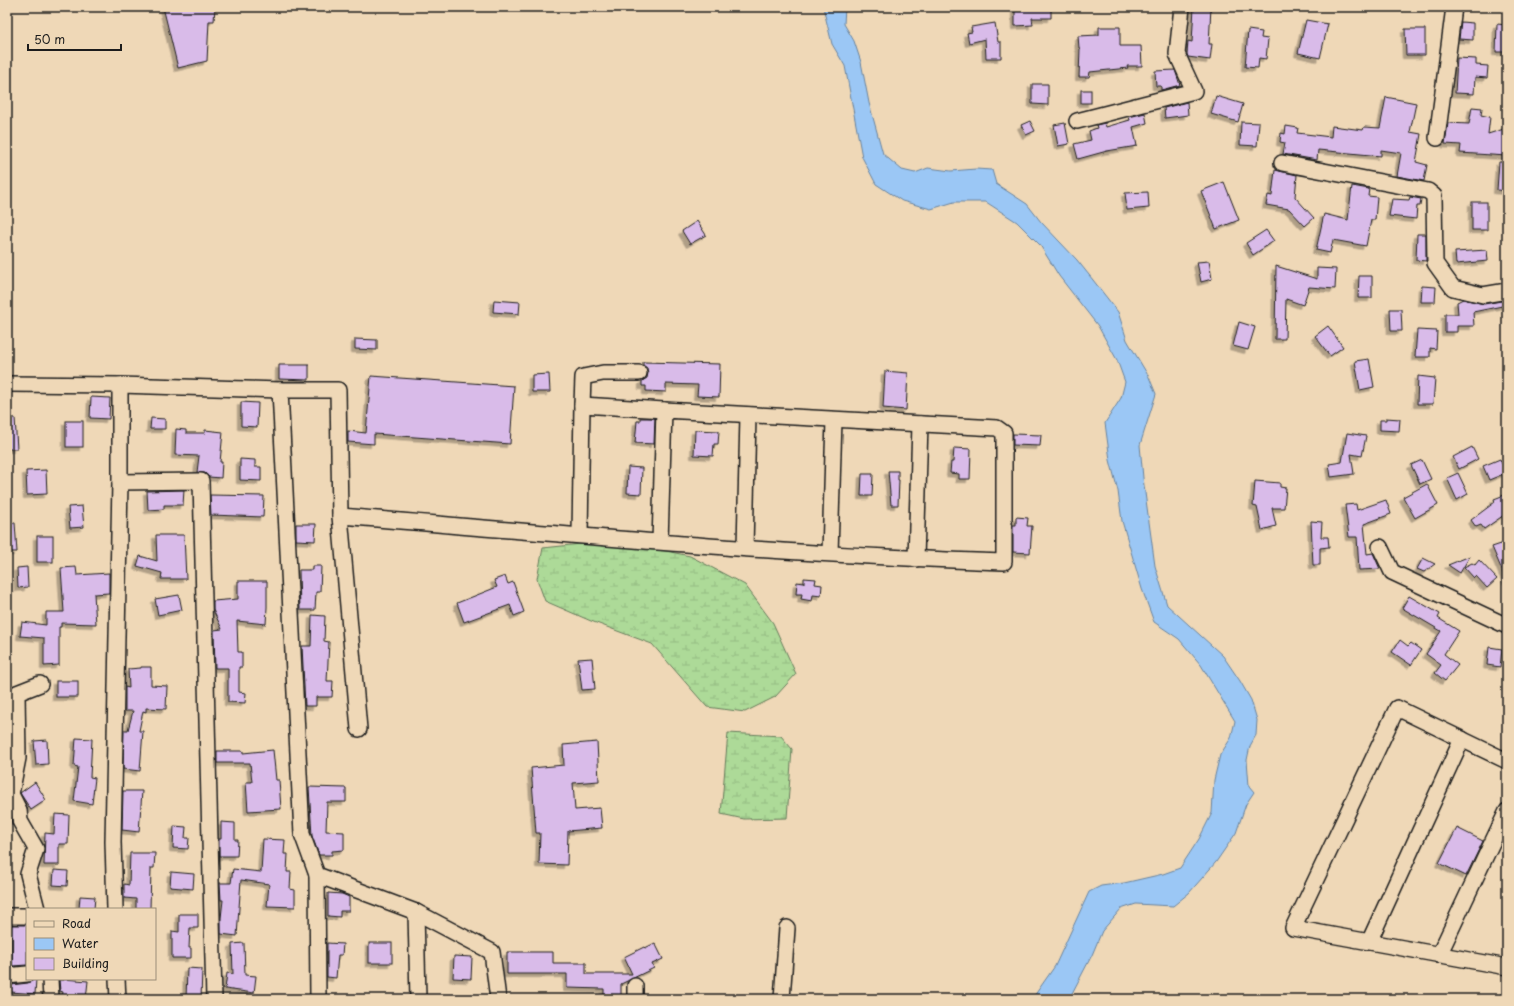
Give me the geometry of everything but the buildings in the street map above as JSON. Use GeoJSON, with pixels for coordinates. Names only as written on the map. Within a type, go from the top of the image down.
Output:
{"type":"FeatureCollection","features":[{"type":"Feature","properties":{"kind":"street"},"geometry":{"type":"LineString","coordinates":[[1077,121],[1194,91],[1177,54],[1182,7]]}},
{"type":"Feature","properties":{"kind":"street"},"geometry":{"type":"LineString","coordinates":[[1437,138],[1454,7]]}},
{"type":"Feature","properties":{"kind":"street"},"geometry":{"type":"LineString","coordinates":[[1282,163],[1428,191],[1434,196],[1435,264],[1453,288],[1483,295],[1507,291]]}},
{"type":"Feature","properties":{"kind":"street"},"geometry":{"type":"LineString","coordinates":[[580,535],[583,377],[602,373],[639,373]]}},
{"type":"Feature","properties":{"kind":"street"},"geometry":{"type":"LineString","coordinates":[[7,384],[338,390],[340,516],[360,729]]}},
{"type":"Feature","properties":{"kind":"street"},"geometry":{"type":"LineString","coordinates":[[115,908],[113,842],[120,482],[120,385]]}},
{"type":"Feature","properties":{"kind":"street"},"geometry":{"type":"LineString","coordinates":[[280,390],[302,834],[317,875],[318,999]]}},
{"type":"Feature","properties":{"kind":"street"},"geometry":{"type":"LineString","coordinates":[[340,516],[745,548],[916,559],[1004,562],[1004,433],[997,428],[582,406]]}},
{"type":"Feature","properties":{"kind":"street"},"geometry":{"type":"LineString","coordinates":[[660,542],[664,410]]}},
{"type":"Feature","properties":{"kind":"street"},"geometry":{"type":"LineString","coordinates":[[745,548],[748,415]]}},
{"type":"Feature","properties":{"kind":"street"},"geometry":{"type":"LineString","coordinates":[[830,553],[834,420]]}},
{"type":"Feature","properties":{"kind":"street"},"geometry":{"type":"LineString","coordinates":[[916,559],[920,424]]}},
{"type":"Feature","properties":{"kind":"street"},"geometry":{"type":"LineString","coordinates":[[120,482],[201,481],[214,999]]}},
{"type":"Feature","properties":{"kind":"street"},"geometry":{"type":"LineString","coordinates":[[1380,547],[1392,572],[1507,626]]}},
{"type":"Feature","properties":{"kind":"street"},"geometry":{"type":"LineString","coordinates":[[37,908],[28,874],[36,849],[20,821],[18,810],[9,793],[18,758],[17,693],[40,684]]}},
{"type":"Feature","properties":{"kind":"street"},"geometry":{"type":"LineString","coordinates":[[1507,761],[1397,708],[1293,928],[1507,967]]}},
{"type":"Feature","properties":{"kind":"street"},"geometry":{"type":"LineString","coordinates":[[1369,942],[1462,739]]}},
{"type":"Feature","properties":{"kind":"street"},"geometry":{"type":"LineString","coordinates":[[1439,955],[1507,811]]}},
{"type":"Feature","properties":{"kind":"street"},"geometry":{"type":"LineString","coordinates":[[317,875],[416,912],[492,952],[498,999]]}},
{"type":"Feature","properties":{"kind":"street"},"geometry":{"type":"LineString","coordinates":[[416,912],[418,999]]}},
{"type":"Feature","properties":{"kind":"street"},"geometry":{"type":"LineString","coordinates":[[7,916],[26,916]]}},
{"type":"Feature","properties":{"kind":"street"},"geometry":{"type":"LineString","coordinates":[[782,999],[788,928]]}},
{"type":"Feature","properties":{"kind":"street"},"geometry":{"type":"LineString","coordinates":[[7,976],[26,974]]}},
{"type":"Feature","properties":{"kind":"street"},"geometry":{"type":"LineString","coordinates":[[50,980],[51,999]]}},
{"type":"Feature","properties":{"kind":"street"},"geometry":{"type":"LineString","coordinates":[[117,980],[118,999]]}},
{"type":"Feature","properties":{"kind":"green space"},"geometry":{"type":"Polygon","coordinates":[[[581,544],[661,550],[690,556],[745,585],[773,623],[796,674],[775,697],[745,712],[707,707],[652,644],[591,621],[545,601],[537,579],[543,548],[581,544]]]}},
{"type":"Feature","properties":{"kind":"green space"},"geometry":{"type":"Polygon","coordinates":[[[728,733],[781,736],[792,749],[787,818],[744,819],[721,814],[728,733]]]}},
{"type":"Feature","properties":{"kind":"water"},"geometry":{"type":"Polygon","coordinates":[[[823,7],[845,7],[844,24],[854,41],[861,62],[869,103],[883,154],[902,170],[915,173],[928,168],[951,171],[976,169],[992,170],[996,184],[1027,204],[1041,222],[1077,260],[1118,312],[1127,340],[1149,377],[1156,394],[1140,445],[1155,566],[1167,605],[1223,656],[1251,700],[1257,720],[1256,735],[1250,746],[1247,760],[1249,786],[1254,792],[1246,804],[1236,833],[1216,862],[1189,893],[1173,906],[1136,904],[1121,909],[1102,931],[1092,955],[1069,999],[1032,999],[1055,966],[1089,892],[1101,886],[1124,883],[1163,874],[1180,868],[1199,839],[1212,813],[1214,780],[1220,755],[1231,738],[1235,721],[1201,665],[1179,639],[1154,622],[1142,589],[1122,521],[1118,491],[1110,460],[1105,423],[1121,398],[1125,382],[1117,360],[1098,326],[1059,276],[1040,245],[1017,222],[986,202],[954,202],[931,209],[902,201],[876,184],[862,157],[845,66],[832,44],[823,7]]]}}]}
